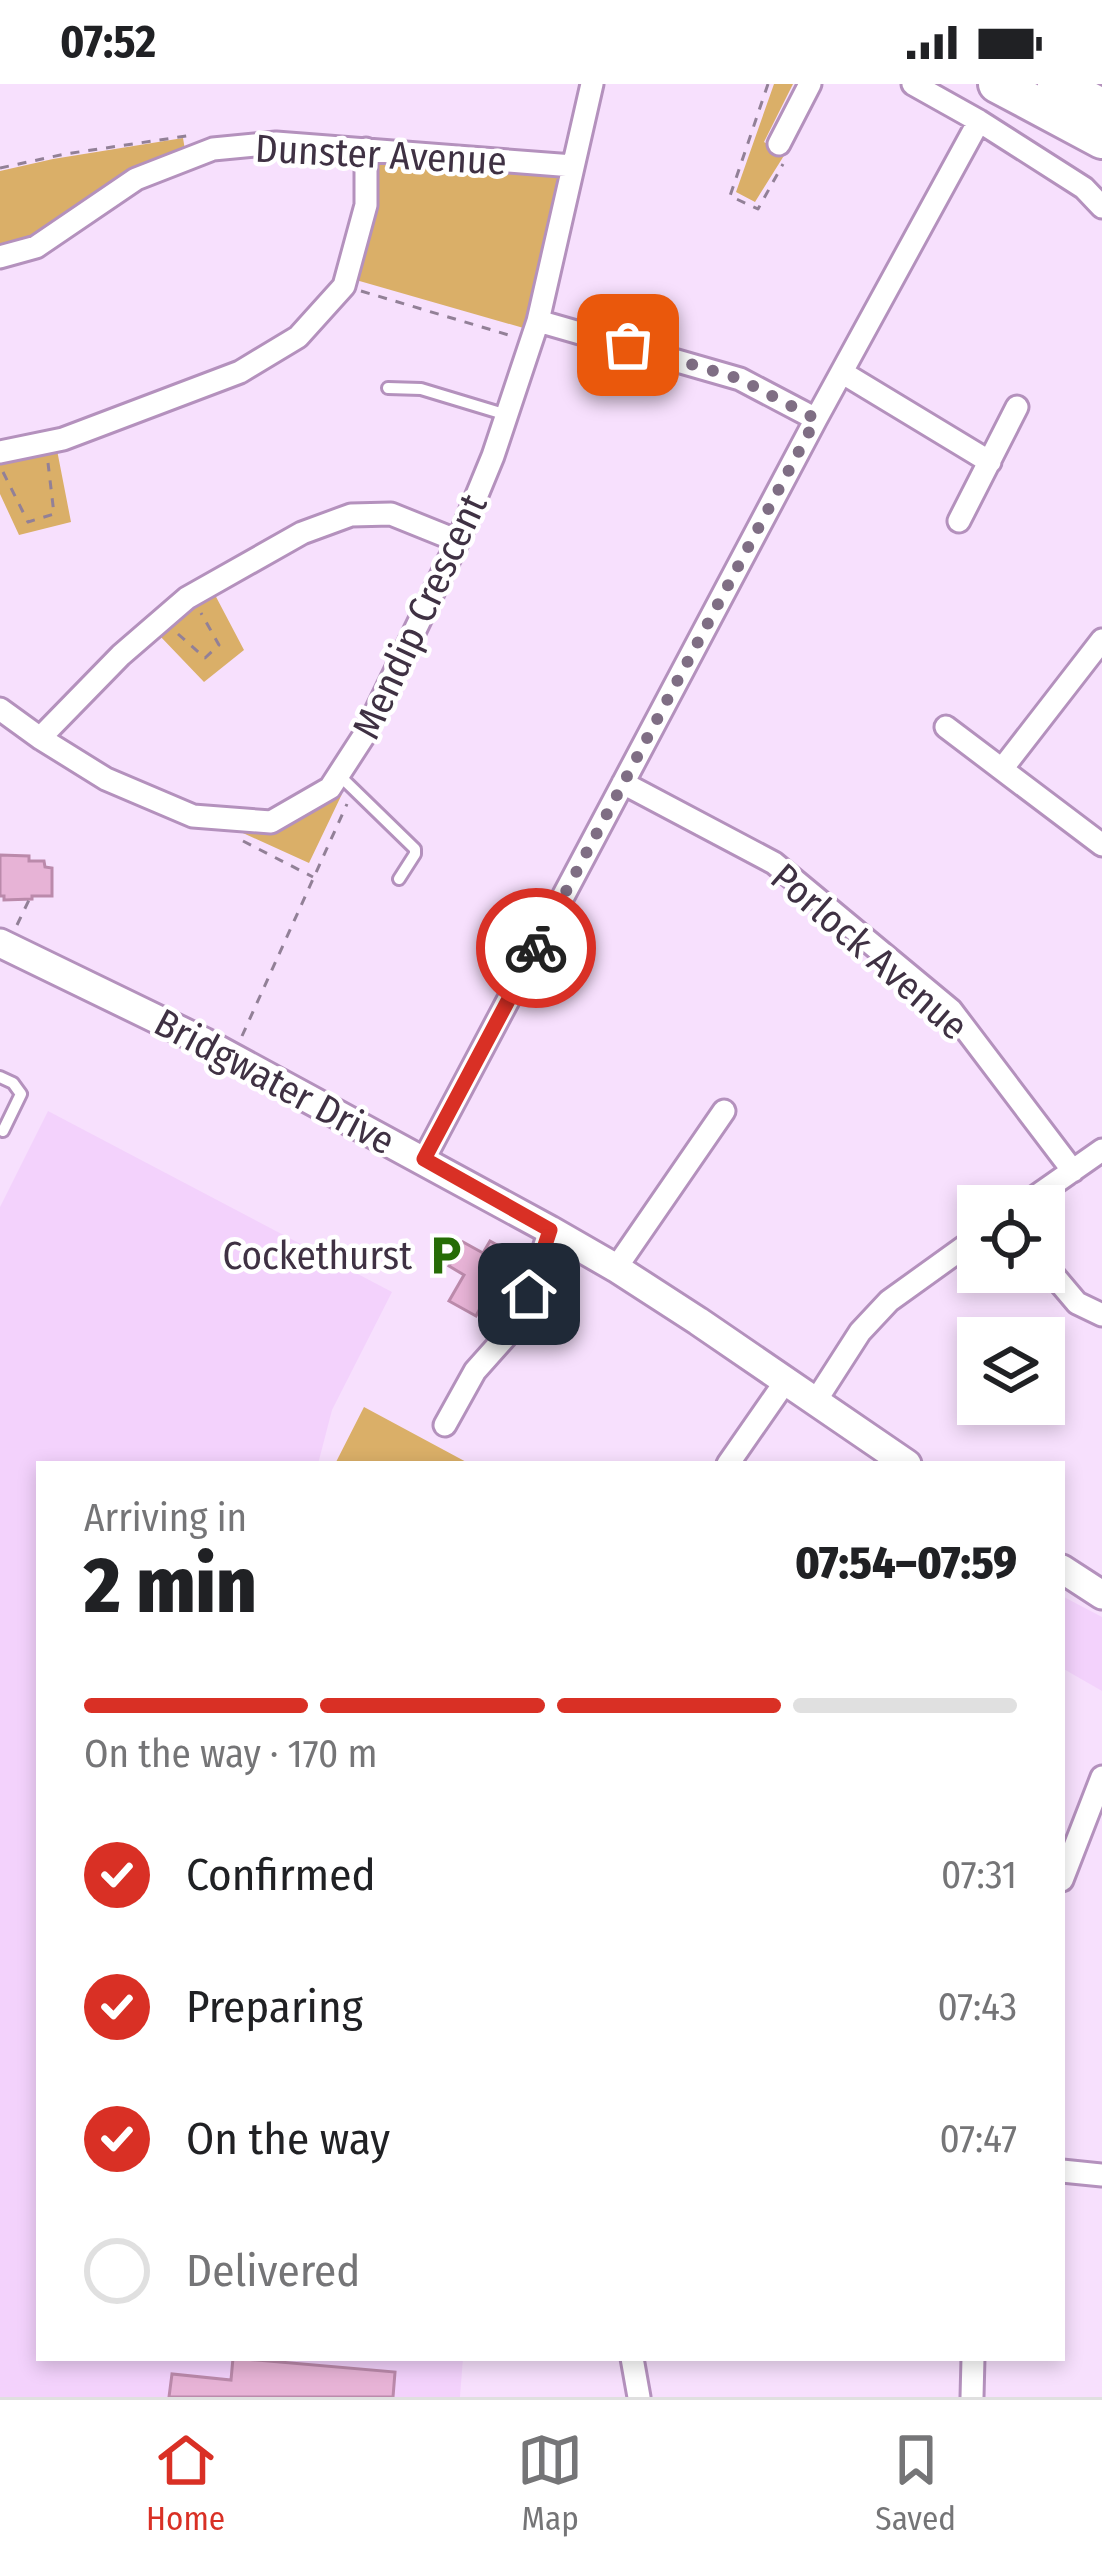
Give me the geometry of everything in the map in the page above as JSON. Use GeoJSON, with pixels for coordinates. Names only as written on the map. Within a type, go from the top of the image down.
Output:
{"type":"FeatureCollection","features":[{"type":"Feature","properties":{"kind":"highway"},"geometry":{"type":"LineString","coordinates":[[997,84],[1102,140]]}},
{"type":"Feature","properties":{"kind":"street","name":"Mendip Crescent"},"geometry":{"type":"LineString","coordinates":[[1,711],[106,778],[194,816],[271,823],[330,788],[364,734],[458,542],[507,415],[535,332],[592,84]]}},
{"type":"Feature","properties":{"kind":"street"},"geometry":{"type":"LineString","coordinates":[[779,144],[810,84]]}},
{"type":"Feature","properties":{"kind":"street"},"geometry":{"type":"LineString","coordinates":[[913,84],[1084,188],[1102,207]]}},
{"type":"Feature","properties":{"kind":"street"},"geometry":{"type":"LineString","coordinates":[[424,1159],[979,121]]}},
{"type":"Feature","properties":{"kind":"street","name":"Dunster Avenue"},"geometry":{"type":"LineString","coordinates":[[0,257],[36,247],[136,179],[213,149],[276,143],[573,166]]}},
{"type":"Feature","properties":{"kind":"street"},"geometry":{"type":"LineString","coordinates":[[0,452],[63,439],[240,373],[298,337],[344,286],[366,205],[366,149]]}},
{"type":"Feature","properties":{"kind":"street"},"geometry":{"type":"LineString","coordinates":[[535,332],[740,379],[816,419]]}},
{"type":"Feature","properties":{"kind":"street"},"geometry":{"type":"LineString","coordinates":[[843,373],[990,461]]}},
{"type":"Feature","properties":{"kind":"street"},"geometry":{"type":"LineString","coordinates":[[959,521],[1017,407]]}},
{"type":"Feature","properties":{"kind":"street"},"geometry":{"type":"LineString","coordinates":[[40,738],[121,655],[191,595],[302,533],[351,515],[391,514],[458,542]]}},
{"type":"Feature","properties":{"kind":"street"},"geometry":{"type":"LineString","coordinates":[[1002,769],[1102,640]]}},
{"type":"Feature","properties":{"kind":"street"},"geometry":{"type":"LineString","coordinates":[[946,727],[1102,844]]}},
{"type":"Feature","properties":{"kind":"street","name":"Porlock Avenue"},"geometry":{"type":"LineString","coordinates":[[623,783],[774,863],[951,1010],[1072,1171]]}},
{"type":"Feature","properties":{"kind":"street","name":"Bridgwater Drive"},"geometry":{"type":"LineString","coordinates":[[3,945],[232,1057],[550,1230],[616,1268],[902,1461]]}},
{"type":"Feature","properties":{"kind":"street"},"geometry":{"type":"LineString","coordinates":[[616,1268],[724,1111]]}},
{"type":"Feature","properties":{"kind":"street"},"geometry":{"type":"LineString","coordinates":[[1052,1185],[1102,1150]]}},
{"type":"Feature","properties":{"kind":"street"},"geometry":{"type":"LineString","coordinates":[[445,1425],[475,1371],[508,1334],[529,1294],[550,1230]]}},
{"type":"Feature","properties":{"kind":"street"},"geometry":{"type":"LineString","coordinates":[[814,1402],[860,1332],[889,1301],[957,1252]]}},
{"type":"Feature","properties":{"kind":"street"},"geometry":{"type":"LineString","coordinates":[[1065,1289],[1077,1303],[1102,1315]]}},
{"type":"Feature","properties":{"kind":"street"},"geometry":{"type":"LineString","coordinates":[[730,1461],[785,1382]]}},
{"type":"Feature","properties":{"kind":"street"},"geometry":{"type":"LineString","coordinates":[[1065,1571],[1102,1595]]}},
{"type":"Feature","properties":{"kind":"street"},"geometry":{"type":"LineString","coordinates":[[1065,1872],[1102,1777]]}},
{"type":"Feature","properties":{"kind":"street"},"geometry":{"type":"LineString","coordinates":[[1065,2171],[1102,2175]]}},
{"type":"Feature","properties":{"kind":"street"},"geometry":{"type":"LineString","coordinates":[[633,2361],[639,2397]]}},
{"type":"Feature","properties":{"kind":"street"},"geometry":{"type":"LineString","coordinates":[[972,2397],[973,2361]]}},
{"type":"Feature","properties":{"kind":"lane"},"geometry":{"type":"LineString","coordinates":[[388,388],[421,389],[507,415]]}},
{"type":"Feature","properties":{"kind":"lane"},"geometry":{"type":"LineString","coordinates":[[340,776],[415,849],[399,879]]}},
{"type":"Feature","properties":{"kind":"lane"},"geometry":{"type":"LineString","coordinates":[[0,1077],[21,1094],[3,1131]]}},
{"type":"Feature","properties":{"kind":"path"},"geometry":{"type":"LineString","coordinates":[[0,168],[211,132],[213,149]]}},
{"type":"Feature","properties":{"kind":"path"},"geometry":{"type":"LineString","coordinates":[[344,286],[535,332]]}},
{"type":"Feature","properties":{"kind":"path"},"geometry":{"type":"LineString","coordinates":[[0,466],[28,522],[54,514],[45,443]]}},
{"type":"Feature","properties":{"kind":"path"},"geometry":{"type":"LineString","coordinates":[[161,620],[205,658],[219,645],[191,595]]}},
{"type":"Feature","properties":{"kind":"path"},"geometry":{"type":"LineString","coordinates":[[232,1057],[351,794],[340,776]]}},
{"type":"Feature","properties":{"kind":"path"},"geometry":{"type":"LineString","coordinates":[[233,836],[314,877]]}},
{"type":"Feature","properties":{"kind":"path"},"geometry":{"type":"LineString","coordinates":[[3,945],[29,900]]}},
{"type":"Feature","properties":{"kind":"shaded area"},"geometry":{"type":"Polygon","coordinates":[[[774,84],[793,84],[764,142],[785,154],[755,202],[736,192],[774,84]]]}},
{"type":"Feature","properties":{"kind":"shaded area"},"geometry":{"type":"Polygon","coordinates":[[[183,138],[185,150],[37,238],[0,250],[0,171],[183,138]]]}},
{"type":"Feature","properties":{"kind":"shaded area"},"geometry":{"type":"Polygon","coordinates":[[[378,155],[563,174],[527,329],[356,280],[379,206],[378,155]]]}},
{"type":"Feature","properties":{"kind":"shaded area"},"geometry":{"type":"Polygon","coordinates":[[[57,450],[71,522],[19,535],[0,494],[0,461],[57,450]]]}},
{"type":"Feature","properties":{"kind":"shaded area"},"geometry":{"type":"Polygon","coordinates":[[[214,593],[244,650],[204,682],[159,635],[214,593]]]}},
{"type":"Feature","properties":{"kind":"shaded area"},"geometry":{"type":"Polygon","coordinates":[[[342,794],[309,863],[232,828],[279,828],[342,794]]]}},
{"type":"Feature","properties":{"kind":"shaded area"},"geometry":{"type":"Polygon","coordinates":[[[48,1111],[392,1292],[332,1410],[319,1461],[36,1461],[36,2361],[463,2361],[460,2397],[0,2397],[0,1207],[48,1111]]]}},
{"type":"Feature","properties":{"kind":"shaded area"},"geometry":{"type":"Polygon","coordinates":[[[364,1407],[464,1461],[337,1461],[364,1407]]]}},
{"type":"Feature","properties":{"kind":"shaded area"},"geometry":{"type":"Polygon","coordinates":[[[1065,1598],[1102,1617],[1102,1691],[1065,1670],[1065,1598]]]}},
{"type":"Feature","properties":{"kind":"building"},"geometry":{"type":"Polygon","coordinates":[[[0,855],[44,861],[45,867],[52,868],[52,896],[4,900],[0,896],[0,855]]]}},
{"type":"Feature","properties":{"kind":"building"},"geometry":{"type":"Polygon","coordinates":[[[490,1241],[513,1254],[491,1300],[486,1297],[476,1316],[449,1301],[464,1275],[449,1266],[463,1242],[483,1253],[490,1241]]]}},
{"type":"Feature","properties":{"kind":"building"},"geometry":{"type":"Polygon","coordinates":[[[233,2361],[395,2372],[393,2397],[169,2397],[172,2374],[231,2380],[233,2361]]]}},
{"type":"Feature","properties":{"kind":"way so far"},"geometry":{"type":"LineString","coordinates":[[536,948],[816,419],[740,379],[628,345]]}},
{"type":"Feature","properties":{"kind":"place","name":"Cockethurst"},"geometry":{"type":"Point","coordinates":[446,1255]}},
{"type":"Feature","properties":{"kind":"route"},"geometry":{"type":"LineString","coordinates":[[529,1294],[550,1230],[424,1159],[536,948]]}}]}
